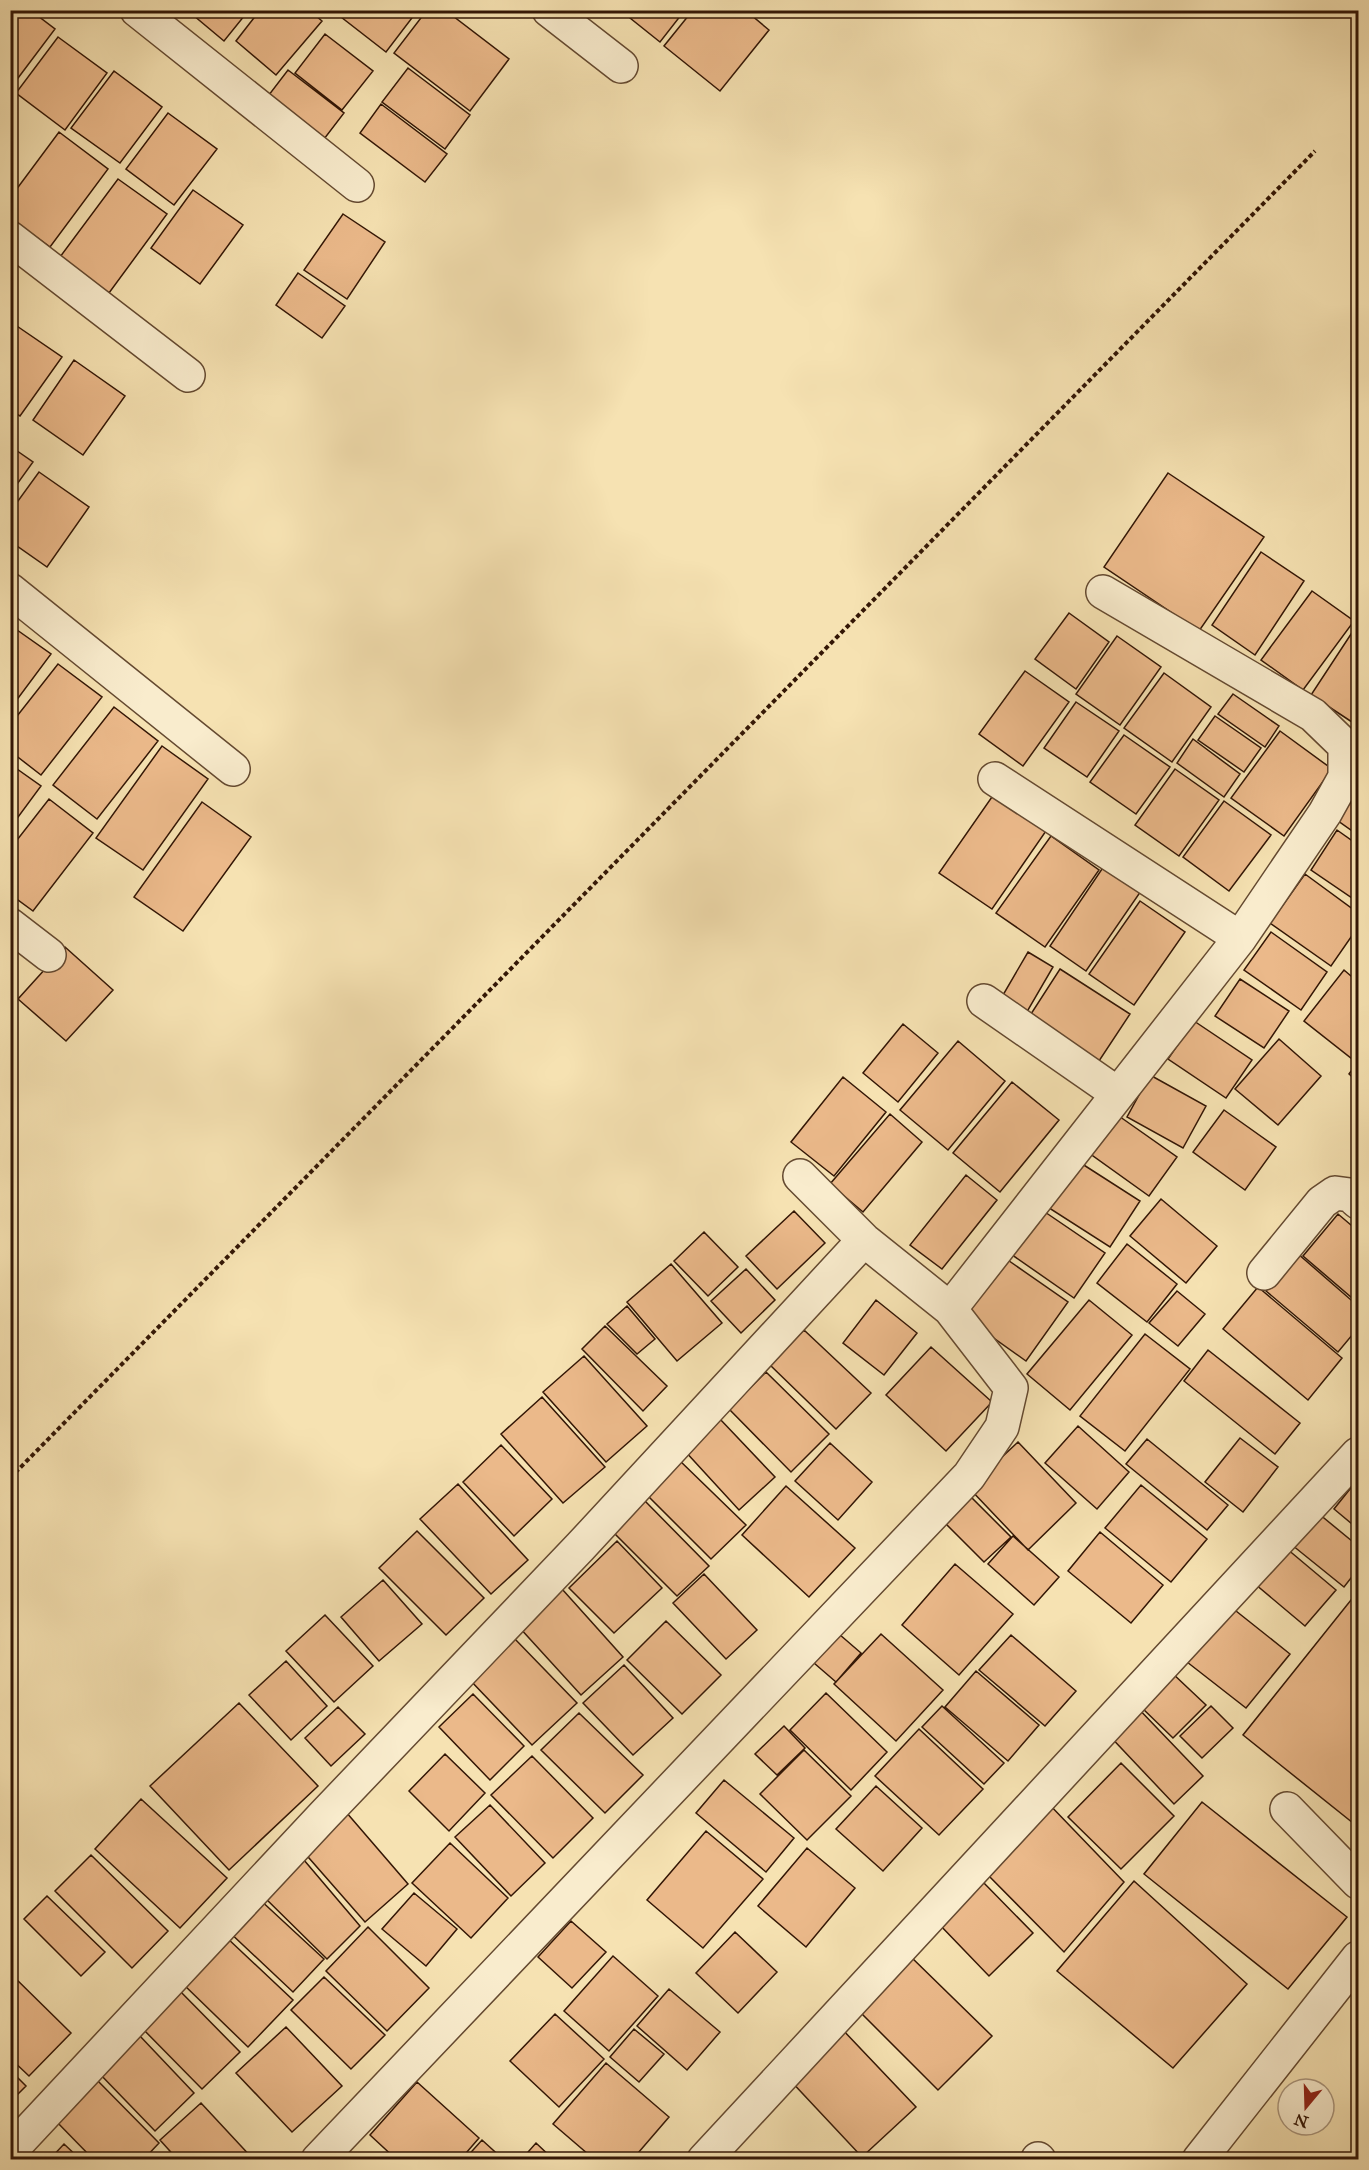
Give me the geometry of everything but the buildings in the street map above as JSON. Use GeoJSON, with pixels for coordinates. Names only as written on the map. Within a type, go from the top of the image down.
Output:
{"type":"FeatureCollection","features":[{"type":"Feature","properties":{"kind":"street"},"geometry":{"type":"LineString","coordinates":[[137,10],[357,185]]}},
{"type":"Feature","properties":{"kind":"street"},"geometry":{"type":"LineString","coordinates":[[549,10],[621,66]]}},
{"type":"Feature","properties":{"kind":"street"},"geometry":{"type":"LineString","coordinates":[[10,238],[188,375]]}},
{"type":"Feature","properties":{"kind":"street"},"geometry":{"type":"LineString","coordinates":[[10,590],[233,769]]}},
{"type":"Feature","properties":{"kind":"street"},"geometry":{"type":"LineString","coordinates":[[950,1309],[1240,938],[1325,813],[1345,777],[1345,746],[1313,715],[1103,592]]}},
{"type":"Feature","properties":{"kind":"street"},"geometry":{"type":"LineString","coordinates":[[995,779],[1240,938]]}},
{"type":"Feature","properties":{"kind":"street"},"geometry":{"type":"LineString","coordinates":[[10,925],[49,955]]}},
{"type":"Feature","properties":{"kind":"street"},"geometry":{"type":"LineString","coordinates":[[984,1001],[1118,1094]]}},
{"type":"Feature","properties":{"kind":"street"},"geometry":{"type":"LineString","coordinates":[[318,2160],[969,1476],[1002,1428],[1011,1388],[950,1309],[864,1240],[800,1176]]}},
{"type":"Feature","properties":{"kind":"street"},"geometry":{"type":"LineString","coordinates":[[1264,1273],[1322,1202],[1335,1193],[1350,1195],[1359,1202]]}},
{"type":"Feature","properties":{"kind":"street"},"geometry":{"type":"LineString","coordinates":[[10,2151],[316,1824],[580,1547],[864,1240]]}},
{"type":"Feature","properties":{"kind":"street"},"geometry":{"type":"LineString","coordinates":[[704,2160],[1359,1454]]}},
{"type":"Feature","properties":{"kind":"street"},"geometry":{"type":"LineString","coordinates":[[1287,1809],[1359,1882]]}},
{"type":"Feature","properties":{"kind":"street"},"geometry":{"type":"LineString","coordinates":[[1199,2160],[1359,1958]]}},
{"type":"Feature","properties":{"kind":"path"},"geometry":{"type":"LineString","coordinates":[[10,1478],[1315,151]]}}]}
